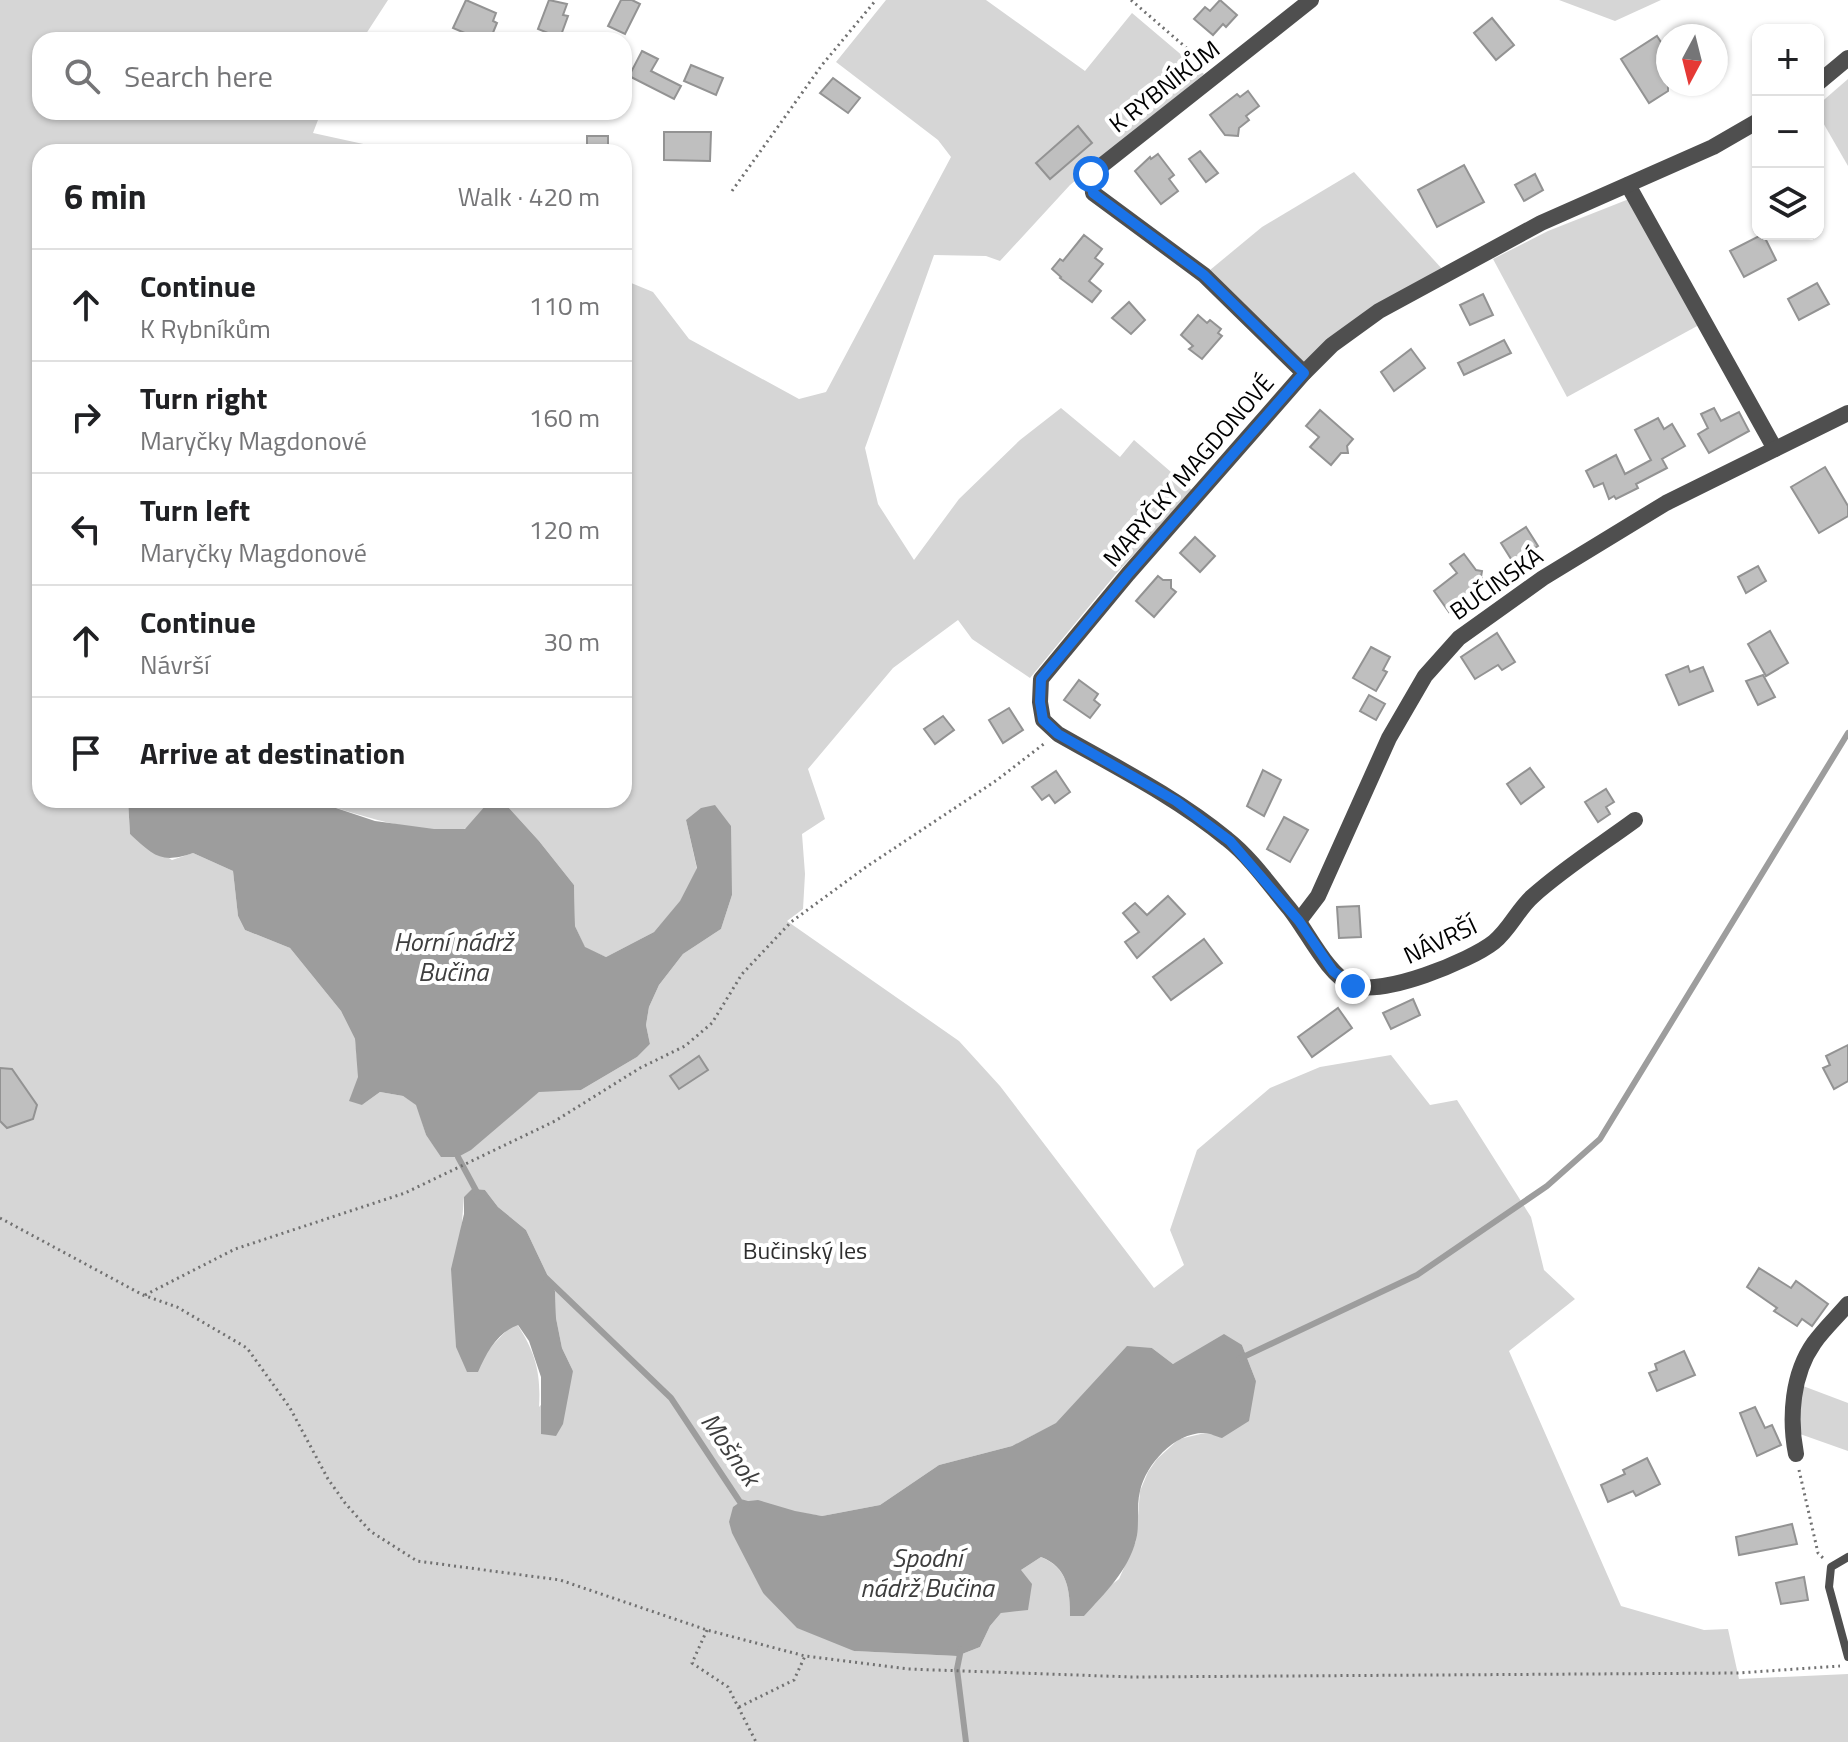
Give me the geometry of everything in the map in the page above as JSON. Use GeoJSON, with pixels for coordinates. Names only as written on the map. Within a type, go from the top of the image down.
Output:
{"type":"FeatureCollection","features":[{"type":"Feature","properties":{"kind":"street","name":"K RYBNÍKŮM"},"geometry":{"type":"LineString","coordinates":[[1304,373],[1204,275],[1093,193],[1091,174],[1311,0]]}},
{"type":"Feature","properties":{"kind":"street"},"geometry":{"type":"LineString","coordinates":[[1824,78],[1848,58]]}},
{"type":"Feature","properties":{"kind":"street","name":"MARYČKY MAGDONOVÉ"},"geometry":{"type":"LineString","coordinates":[[1058,734],[1043,720],[1041,679],[1128,574],[1332,345],[1379,311],[1541,223],[1713,147],[1752,124]]}},
{"type":"Feature","properties":{"kind":"street"},"geometry":{"type":"LineString","coordinates":[[1628,185],[1775,449]]}},
{"type":"Feature","properties":{"kind":"street","name":"BUČINSKÁ"},"geometry":{"type":"LineString","coordinates":[[1299,921],[1318,896],[1389,738],[1425,676],[1459,638],[1543,578],[1666,503],[1848,413]]}},
{"type":"Feature","properties":{"kind":"street"},"geometry":{"type":"LineString","coordinates":[[1058,734],[1176,801],[1230,841],[1299,921]]}},
{"type":"Feature","properties":{"kind":"street","name":"NÁVRŠÍ"},"geometry":{"type":"LineString","coordinates":[[1299,921],[1333,971],[1353,986],[1374,988],[1398,985],[1493,943],[1531,898],[1635,820]]}},
{"type":"Feature","properties":{"kind":"street"},"geometry":{"type":"LineString","coordinates":[[1796,1454],[1791,1427],[1796,1384],[1813,1344],[1848,1304]]}},
{"type":"Feature","properties":{"kind":"lane"},"geometry":{"type":"LineString","coordinates":[[1848,1557],[1831,1567],[1829,1587],[1848,1657]]}},
{"type":"Feature","properties":{"kind":"path"},"geometry":{"type":"LineString","coordinates":[[732,191],[822,65],[876,0]]}},
{"type":"Feature","properties":{"kind":"path"},"geometry":{"type":"LineString","coordinates":[[1131,0],[1217,74]]}},
{"type":"Feature","properties":{"kind":"path"},"geometry":{"type":"LineString","coordinates":[[143,1295],[235,1249],[405,1193],[555,1121],[640,1068],[685,1046],[712,1023],[742,974],[791,922],[866,867],[997,780],[1058,734]]}},
{"type":"Feature","properties":{"kind":"path"},"geometry":{"type":"LineString","coordinates":[[0,1218],[143,1295],[177,1307],[247,1348],[290,1408],[328,1479],[345,1503],[370,1531],[417,1561],[560,1580],[707,1630],[805,1656],[908,1669],[1132,1677],[1738,1673],[1848,1665]]}},
{"type":"Feature","properties":{"kind":"path"},"geometry":{"type":"LineString","coordinates":[[1796,1454],[1818,1553],[1831,1567]]}},
{"type":"Feature","properties":{"kind":"path"},"geometry":{"type":"LineString","coordinates":[[707,1630],[692,1663],[728,1687],[756,1742]]}},
{"type":"Feature","properties":{"kind":"path"},"geometry":{"type":"LineString","coordinates":[[739,1707],[794,1680],[805,1656]]}},
{"type":"Feature","properties":{"kind":"green space","name":"Bučinský les"},"geometry":{"type":"Polygon","coordinates":[[[0,0],[388,0],[367,32],[32,32],[32,120],[318,120],[313,133],[363,144],[32,144],[32,808],[128,808],[130,834],[172,860],[193,853],[233,871],[238,916],[245,930],[290,948],[341,1011],[355,1039],[362,1105],[380,1092],[403,1096],[417,1105],[426,1135],[442,1157],[458,1157],[540,1091],[581,1090],[637,1057],[650,1044],[646,1025],[649,1007],[659,985],[683,954],[721,929],[732,895],[686,820],[697,869],[680,902],[654,932],[606,957],[585,948],[575,926],[574,885],[509,808],[632,808],[632,283],[653,292],[689,339],[799,399],[826,392],[951,157],[938,140],[836,62],[886,0],[986,0],[1085,71],[1132,13],[1204,74],[1070,185],[1000,261],[986,256],[934,255],[865,448],[878,504],[914,560],[959,499],[1020,440],[1061,408],[1120,457],[1134,440],[1193,491],[1115,575],[1030,678],[972,639],[958,620],[893,668],[808,769],[825,819],[802,834],[805,874],[803,909],[787,921],[959,1041],[1000,1086],[1154,1288],[1184,1265],[1170,1230],[1197,1150],[1270,1088],[1320,1067],[1391,1055],[1430,1105],[1457,1100],[1531,1217],[1544,1270],[1575,1299],[1509,1351],[1621,1606],[1704,1630],[1728,1629],[1739,1679],[1848,1674],[1848,1742],[0,1742],[0,0]],[[485,1190],[464,1197],[455,1310],[456,1347],[488,1350],[517,1324],[536,1364],[539,1407],[573,1371],[562,1348],[555,1291],[526,1230],[498,1207],[485,1190]],[[1242,1345],[1173,1364],[1152,1348],[1083,1396],[1057,1423],[1012,1446],[939,1465],[880,1505],[822,1516],[795,1512],[729,1522],[763,1593],[854,1651],[957,1656],[980,1647],[990,1626],[1001,1613],[1021,1570],[1041,1557],[1057,1567],[1066,1581],[1070,1616],[1119,1579],[1136,1541],[1140,1491],[1148,1472],[1179,1439],[1205,1433],[1256,1381],[1242,1345]]]}},
{"type":"Feature","properties":{"kind":"green space"},"geometry":{"type":"Polygon","coordinates":[[[1559,0],[1661,0],[1615,21],[1559,0]]]}},
{"type":"Feature","properties":{"kind":"green space"},"geometry":{"type":"Polygon","coordinates":[[[1848,79],[1848,166],[1824,124],[1824,100],[1848,79]]]}},
{"type":"Feature","properties":{"kind":"green space"},"geometry":{"type":"Polygon","coordinates":[[[1354,172],[1443,270],[1303,366],[1204,275],[1262,227],[1354,172]]]}},
{"type":"Feature","properties":{"kind":"green space"},"geometry":{"type":"Polygon","coordinates":[[[1629,199],[1699,325],[1567,397],[1493,259],[1548,231],[1629,199]]]}},
{"type":"Feature","properties":{"kind":"green space","name":"Bučinský les"},"geometry":{"type":"Polygon","coordinates":[[[337,808],[509,808],[469,828],[447,831],[408,827],[337,808]]]}},
{"type":"Feature","properties":{"kind":"green space"},"geometry":{"type":"Polygon","coordinates":[[[1803,1386],[1848,1403],[1848,1451],[1800,1434],[1799,1410],[1803,1386]]]}},
{"type":"Feature","properties":{"kind":"water","name":"Horní nádrž Bučina"},"geometry":{"type":"Polygon","coordinates":[[[715,805],[731,826],[732,895],[721,929],[683,954],[659,985],[649,1007],[646,1025],[650,1044],[637,1057],[581,1090],[539,1092],[471,1150],[458,1157],[441,1157],[426,1135],[416,1105],[403,1096],[380,1092],[362,1105],[349,1101],[358,1077],[355,1039],[341,1011],[290,948],[245,930],[238,916],[233,871],[193,853],[173,858],[158,856],[130,834],[128,808],[336,808],[375,821],[434,829],[465,829],[483,808],[509,808],[574,885],[575,926],[585,947],[606,957],[654,932],[680,901],[697,868],[686,820],[701,808],[715,805]]]}},
{"type":"Feature","properties":{"kind":"water"},"geometry":{"type":"Polygon","coordinates":[[[472,1189],[485,1190],[498,1207],[526,1230],[555,1291],[562,1348],[573,1371],[563,1424],[556,1436],[541,1434],[541,1377],[529,1341],[518,1325],[498,1338],[478,1372],[467,1372],[456,1347],[451,1269],[464,1214],[464,1197],[472,1189]]]}},
{"type":"Feature","properties":{"kind":"water","name":"Spodní nádrž Bučina"},"geometry":{"type":"Polygon","coordinates":[[[1224,1334],[1242,1345],[1256,1381],[1249,1421],[1222,1438],[1205,1433],[1183,1438],[1155,1461],[1140,1491],[1137,1534],[1127,1562],[1115,1581],[1084,1616],[1070,1616],[1066,1581],[1057,1567],[1041,1557],[1021,1570],[1032,1584],[1028,1610],[1001,1613],[990,1626],[980,1647],[957,1656],[854,1651],[797,1628],[763,1593],[732,1533],[729,1522],[733,1507],[740,1502],[758,1500],[822,1516],[880,1505],[939,1465],[1012,1446],[1056,1423],[1127,1346],[1152,1348],[1173,1364],[1224,1334]]]}},
{"type":"Feature","properties":{"kind":"building"},"geometry":{"type":"Polygon","coordinates":[[[466,0],[496,13],[493,32],[462,32],[453,28],[466,0]]]}},
{"type":"Feature","properties":{"kind":"building"},"geometry":{"type":"Polygon","coordinates":[[[549,0],[567,4],[563,15],[568,16],[562,32],[538,29],[549,0]]]}},
{"type":"Feature","properties":{"kind":"building"},"geometry":{"type":"Polygon","coordinates":[[[621,0],[640,4],[626,32],[608,26],[621,0]]]}},
{"type":"Feature","properties":{"kind":"building"},"geometry":{"type":"Polygon","coordinates":[[[1220,0],[1237,15],[1213,35],[1194,19],[1205,7],[1210,11],[1220,0]]]}},
{"type":"Feature","properties":{"kind":"building"},"geometry":{"type":"Polygon","coordinates":[[[1492,18],[1514,45],[1496,60],[1474,33],[1492,18]]]}},
{"type":"Feature","properties":{"kind":"building"},"geometry":{"type":"Polygon","coordinates":[[[1656,37],[1656,96],[1660,96],[1649,103],[1621,59],[1656,37]]]}},
{"type":"Feature","properties":{"kind":"building"},"geometry":{"type":"Polygon","coordinates":[[[642,51],[658,59],[651,71],[681,86],[674,99],[632,78],[632,70],[642,51]]]}},
{"type":"Feature","properties":{"kind":"building"},"geometry":{"type":"Polygon","coordinates":[[[691,65],[723,78],[716,95],[684,81],[691,65]]]}},
{"type":"Feature","properties":{"kind":"building"},"geometry":{"type":"Polygon","coordinates":[[[833,78],[860,98],[848,113],[820,93],[833,78]]]}},
{"type":"Feature","properties":{"kind":"building"},"geometry":{"type":"Polygon","coordinates":[[[1248,91],[1259,106],[1246,116],[1249,120],[1239,128],[1238,136],[1225,135],[1210,115],[1237,94],[1240,97],[1248,91]]]}},
{"type":"Feature","properties":{"kind":"building"},"geometry":{"type":"Polygon","coordinates":[[[1078,126],[1092,143],[1050,179],[1036,163],[1078,126]]]}},
{"type":"Feature","properties":{"kind":"building"},"geometry":{"type":"Polygon","coordinates":[[[664,132],[711,132],[710,161],[664,160],[664,132]]]}},
{"type":"Feature","properties":{"kind":"building"},"geometry":{"type":"Polygon","coordinates":[[[587,136],[608,136],[608,144],[587,144],[587,136]]]}},
{"type":"Feature","properties":{"kind":"building"},"geometry":{"type":"Polygon","coordinates":[[[1200,151],[1218,173],[1206,182],[1189,159],[1200,151]]]}},
{"type":"Feature","properties":{"kind":"building"},"geometry":{"type":"Polygon","coordinates":[[[1158,154],[1174,175],[1169,179],[1178,191],[1161,204],[1135,171],[1158,154]]]}},
{"type":"Feature","properties":{"kind":"building"},"geometry":{"type":"Polygon","coordinates":[[[1464,165],[1484,202],[1437,227],[1418,190],[1464,165]]]}},
{"type":"Feature","properties":{"kind":"building"},"geometry":{"type":"Polygon","coordinates":[[[1535,174],[1543,190],[1524,201],[1515,185],[1535,174]]]}},
{"type":"Feature","properties":{"kind":"building"},"geometry":{"type":"Polygon","coordinates":[[[1084,235],[1102,249],[1095,258],[1103,264],[1089,281],[1101,291],[1092,302],[1052,269],[1060,259],[1063,261],[1084,235]]]}},
{"type":"Feature","properties":{"kind":"building"},"geometry":{"type":"Polygon","coordinates":[[[1752,240],[1766,240],[1776,260],[1744,277],[1730,251],[1752,240]]]}},
{"type":"Feature","properties":{"kind":"building"},"geometry":{"type":"Polygon","coordinates":[[[1817,283],[1829,304],[1799,320],[1788,299],[1817,283]]]}},
{"type":"Feature","properties":{"kind":"building"},"geometry":{"type":"Polygon","coordinates":[[[1483,294],[1493,315],[1470,325],[1460,305],[1483,294]]]}},
{"type":"Feature","properties":{"kind":"building"},"geometry":{"type":"Polygon","coordinates":[[[1129,302],[1145,320],[1131,334],[1112,318],[1129,302]]]}},
{"type":"Feature","properties":{"kind":"building"},"geometry":{"type":"Polygon","coordinates":[[[1198,315],[1221,329],[1218,333],[1222,336],[1202,359],[1189,349],[1193,346],[1181,335],[1198,315]]]}},
{"type":"Feature","properties":{"kind":"building"},"geometry":{"type":"Polygon","coordinates":[[[1504,340],[1511,353],[1464,375],[1458,363],[1504,340]]]}},
{"type":"Feature","properties":{"kind":"building"},"geometry":{"type":"Polygon","coordinates":[[[1411,349],[1425,368],[1394,391],[1381,372],[1411,349]]]}},
{"type":"Feature","properties":{"kind":"building"},"geometry":{"type":"Polygon","coordinates":[[[1714,408],[1721,421],[1739,412],[1749,431],[1709,453],[1698,434],[1708,428],[1701,414],[1714,408]]]}},
{"type":"Feature","properties":{"kind":"building"},"geometry":{"type":"Polygon","coordinates":[[[1320,410],[1353,439],[1347,446],[1348,453],[1341,453],[1331,465],[1310,447],[1319,437],[1306,426],[1320,410]]]}},
{"type":"Feature","properties":{"kind":"building"},"geometry":{"type":"Polygon","coordinates":[[[1658,418],[1664,429],[1672,424],[1685,446],[1662,459],[1667,468],[1636,484],[1638,488],[1616,499],[1614,496],[1609,499],[1603,483],[1594,487],[1586,471],[1616,455],[1625,474],[1651,460],[1635,430],[1658,418]]]}},
{"type":"Feature","properties":{"kind":"building"},"geometry":{"type":"Polygon","coordinates":[[[1825,467],[1848,506],[1848,516],[1819,533],[1791,487],[1825,467]]]}},
{"type":"Feature","properties":{"kind":"building"},"geometry":{"type":"Polygon","coordinates":[[[1526,527],[1538,546],[1513,562],[1501,543],[1526,527]]]}},
{"type":"Feature","properties":{"kind":"building"},"geometry":{"type":"Polygon","coordinates":[[[1195,537],[1215,556],[1200,572],[1180,553],[1195,537]]]}},
{"type":"Feature","properties":{"kind":"building"},"geometry":{"type":"Polygon","coordinates":[[[1464,554],[1476,570],[1482,571],[1481,577],[1486,583],[1449,612],[1434,591],[1457,573],[1450,564],[1464,554]]]}},
{"type":"Feature","properties":{"kind":"building"},"geometry":{"type":"Polygon","coordinates":[[[1758,566],[1766,581],[1746,593],[1738,577],[1758,566]]]}},
{"type":"Feature","properties":{"kind":"building"},"geometry":{"type":"Polygon","coordinates":[[[1158,576],[1171,580],[1171,588],[1176,592],[1154,617],[1136,601],[1158,576]]]}},
{"type":"Feature","properties":{"kind":"building"},"geometry":{"type":"Polygon","coordinates":[[[1770,631],[1788,663],[1766,676],[1748,644],[1770,631]]]}},
{"type":"Feature","properties":{"kind":"building"},"geometry":{"type":"Polygon","coordinates":[[[1497,633],[1515,662],[1502,670],[1498,665],[1475,679],[1461,657],[1497,633]]]}},
{"type":"Feature","properties":{"kind":"building"},"geometry":{"type":"Polygon","coordinates":[[[1371,647],[1390,657],[1383,670],[1387,672],[1376,691],[1353,678],[1371,647]]]}},
{"type":"Feature","properties":{"kind":"building"},"geometry":{"type":"Polygon","coordinates":[[[1688,666],[1690,672],[1703,667],[1713,691],[1679,705],[1666,675],[1688,666]]]}},
{"type":"Feature","properties":{"kind":"building"},"geometry":{"type":"Polygon","coordinates":[[[1763,675],[1775,697],[1758,705],[1746,681],[1763,675]]]}},
{"type":"Feature","properties":{"kind":"building"},"geometry":{"type":"Polygon","coordinates":[[[1079,680],[1098,694],[1094,700],[1100,705],[1090,718],[1064,700],[1079,680]]]}},
{"type":"Feature","properties":{"kind":"building"},"geometry":{"type":"Polygon","coordinates":[[[1369,695],[1385,704],[1376,720],[1360,711],[1369,695]]]}},
{"type":"Feature","properties":{"kind":"building"},"geometry":{"type":"Polygon","coordinates":[[[1009,708],[1023,730],[1003,743],[989,720],[1009,708]]]}},
{"type":"Feature","properties":{"kind":"building"},"geometry":{"type":"Polygon","coordinates":[[[943,716],[954,730],[935,744],[924,729],[943,716]]]}},
{"type":"Feature","properties":{"kind":"building"},"geometry":{"type":"Polygon","coordinates":[[[1530,768],[1544,787],[1521,804],[1507,784],[1530,768]]]}},
{"type":"Feature","properties":{"kind":"building"},"geometry":{"type":"Polygon","coordinates":[[[1263,770],[1281,780],[1264,816],[1247,806],[1263,770]]]}},
{"type":"Feature","properties":{"kind":"building"},"geometry":{"type":"Polygon","coordinates":[[[1056,771],[1070,792],[1055,803],[1049,795],[1042,800],[1032,787],[1056,771]]]}},
{"type":"Feature","properties":{"kind":"building"},"geometry":{"type":"Polygon","coordinates":[[[1606,789],[1614,802],[1606,807],[1610,814],[1598,822],[1585,802],[1606,789]]]}},
{"type":"Feature","properties":{"kind":"building"},"geometry":{"type":"Polygon","coordinates":[[[1284,817],[1308,830],[1290,862],[1267,849],[1284,817]]]}},
{"type":"Feature","properties":{"kind":"building"},"geometry":{"type":"Polygon","coordinates":[[[1168,896],[1185,914],[1137,958],[1125,942],[1139,932],[1123,913],[1135,903],[1147,915],[1168,896]]]}},
{"type":"Feature","properties":{"kind":"building"},"geometry":{"type":"Polygon","coordinates":[[[1359,906],[1361,937],[1339,938],[1337,907],[1359,906]]]}},
{"type":"Feature","properties":{"kind":"building"},"geometry":{"type":"Polygon","coordinates":[[[1204,939],[1222,963],[1171,1000],[1153,977],[1204,939]]]}},
{"type":"Feature","properties":{"kind":"building"},"geometry":{"type":"Polygon","coordinates":[[[1413,999],[1420,1015],[1391,1029],[1383,1013],[1413,999]]]}},
{"type":"Feature","properties":{"kind":"building"},"geometry":{"type":"Polygon","coordinates":[[[1338,1008],[1352,1028],[1312,1057],[1298,1037],[1338,1008]]]}},
{"type":"Feature","properties":{"kind":"building"},"geometry":{"type":"Polygon","coordinates":[[[1848,1045],[1848,1081],[1834,1089],[1823,1068],[1830,1065],[1826,1056],[1848,1045]]]}},
{"type":"Feature","properties":{"kind":"building"},"geometry":{"type":"Polygon","coordinates":[[[699,1056],[708,1070],[679,1089],[670,1076],[699,1056]]]}},
{"type":"Feature","properties":{"kind":"building"},"geometry":{"type":"Polygon","coordinates":[[[0,1068],[12,1069],[37,1105],[33,1119],[7,1128],[0,1121],[0,1068]]]}},
{"type":"Feature","properties":{"kind":"building"},"geometry":{"type":"Polygon","coordinates":[[[1759,1268],[1791,1288],[1796,1281],[1828,1304],[1812,1326],[1802,1319],[1797,1326],[1747,1287],[1759,1268]]]}},
{"type":"Feature","properties":{"kind":"building"},"geometry":{"type":"Polygon","coordinates":[[[1684,1351],[1695,1375],[1657,1391],[1649,1373],[1657,1370],[1655,1364],[1684,1351]]]}},
{"type":"Feature","properties":{"kind":"building"},"geometry":{"type":"Polygon","coordinates":[[[1755,1407],[1765,1428],[1772,1425],[1781,1445],[1757,1456],[1740,1413],[1755,1407]]]}},
{"type":"Feature","properties":{"kind":"building"},"geometry":{"type":"Polygon","coordinates":[[[1647,1458],[1660,1484],[1636,1496],[1633,1491],[1608,1502],[1601,1485],[1625,1474],[1623,1470],[1647,1458]]]}},
{"type":"Feature","properties":{"kind":"building"},"geometry":{"type":"Polygon","coordinates":[[[1792,1524],[1797,1544],[1739,1555],[1736,1537],[1792,1524]]]}},
{"type":"Feature","properties":{"kind":"building"},"geometry":{"type":"Polygon","coordinates":[[[1804,1577],[1808,1600],[1781,1604],[1776,1583],[1804,1577]]]}},
{"type":"Feature","properties":{"kind":"waterway"},"geometry":{"type":"LineString","coordinates":[[1239,1359],[1417,1275],[1547,1186],[1600,1139],[1848,733]]}},
{"type":"Feature","properties":{"kind":"waterway","name":"Mošnok"},"geometry":{"type":"LineString","coordinates":[[458,1157],[479,1196]]}},
{"type":"Feature","properties":{"kind":"waterway","name":"Mošnok"},"geometry":{"type":"LineString","coordinates":[[546,1278],[671,1398],[740,1502],[747,1504]]}},
{"type":"Feature","properties":{"kind":"waterway","name":"Mošnok"},"geometry":{"type":"LineString","coordinates":[[961,1649],[957,1669],[966,1742]]}},
{"type":"Feature","properties":{"kind":"route"},"geometry":{"type":"LineString","coordinates":[[1091,174],[1093,193],[1204,275],[1304,373],[1128,574],[1041,679],[1043,720],[1058,734],[1176,801],[1230,841],[1299,921],[1333,971],[1353,986]]}}]}
